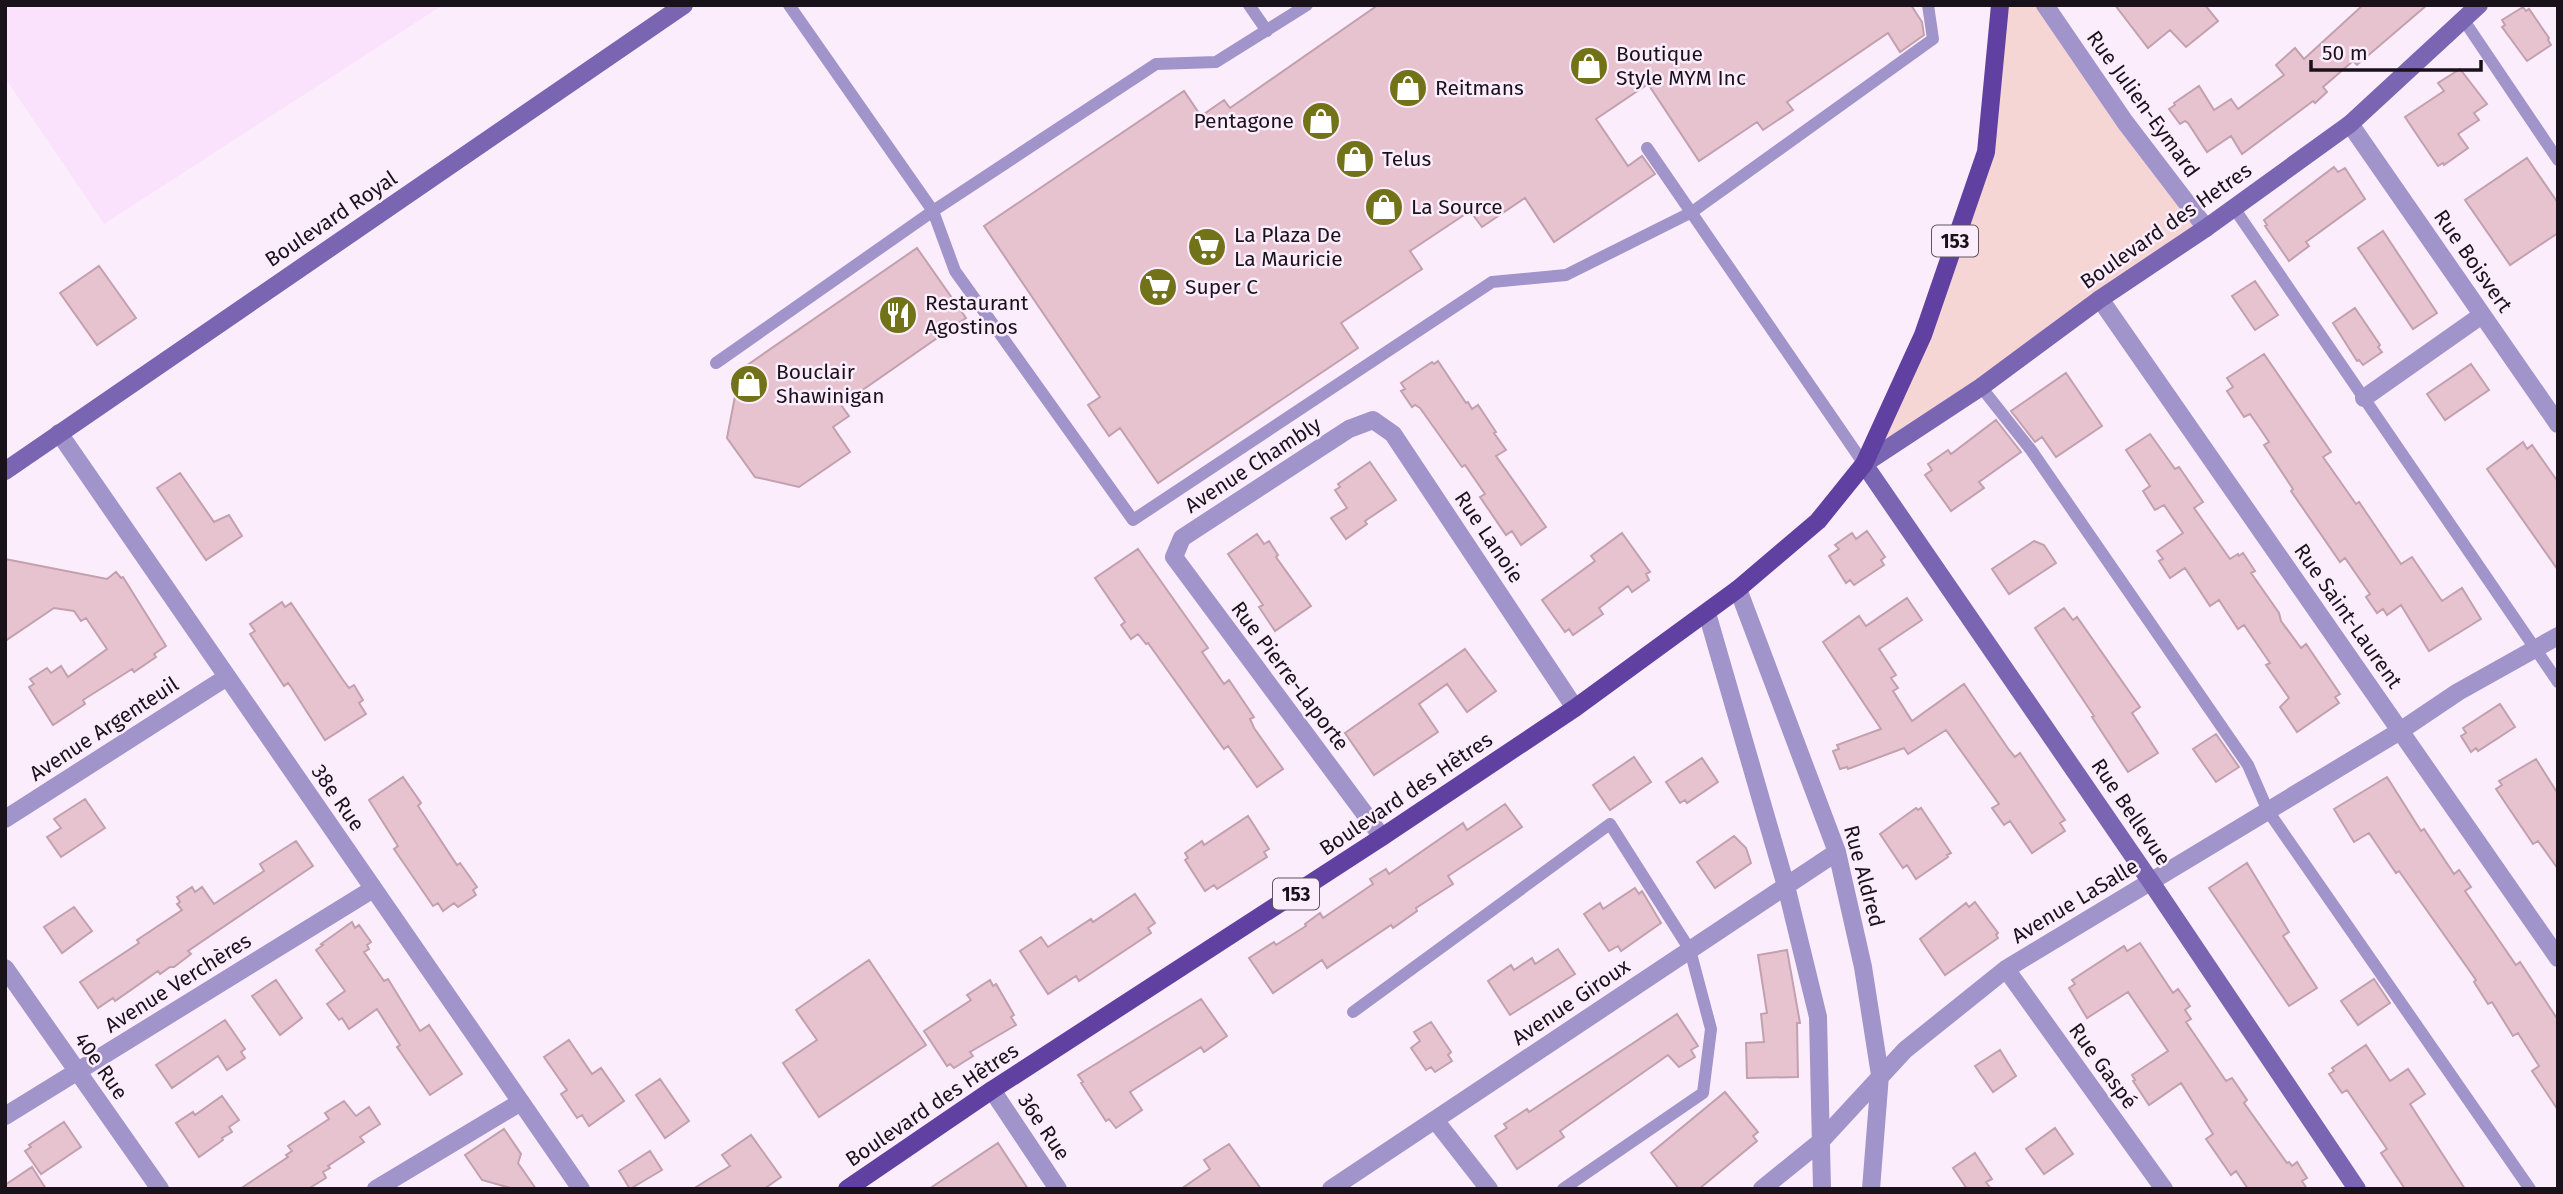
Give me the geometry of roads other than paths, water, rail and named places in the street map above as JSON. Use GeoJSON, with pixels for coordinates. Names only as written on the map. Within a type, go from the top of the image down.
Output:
{"type":"FeatureCollection","features":[{"type":"Feature","properties":{"kind":"main road","name":"153"},"geometry":{"type":"LineString","coordinates":[[1738,589],[1818,521],[1864,464],[1923,335],[1986,152],[2000,5]]}},
{"type":"Feature","properties":{"kind":"main road","name":"Boulevard des Hêtres"},"geometry":{"type":"LineString","coordinates":[[847,1189],[992,1090],[1382,837],[1575,708],[1738,589]]}},
{"type":"Feature","properties":{"kind":"street","name":"Boulevard Royal"},"geometry":{"type":"LineString","coordinates":[[5,471],[684,5]]}},
{"type":"Feature","properties":{"kind":"street","name":"Rue Julien-Eymard"},"geometry":{"type":"LineString","coordinates":[[2045,5],[2125,122],[2206,228]]}},
{"type":"Feature","properties":{"kind":"street","name":"Boulevard des Hetres"},"geometry":{"type":"LineString","coordinates":[[1864,464],[1980,387],[2100,299],[2206,228],[2350,124],[2479,5]]}},
{"type":"Feature","properties":{"kind":"street","name":"Rue Boisvert"},"geometry":{"type":"LineString","coordinates":[[2350,124],[2558,424]]}},
{"type":"Feature","properties":{"kind":"street","name":"Rue Saint-Laurent"},"geometry":{"type":"LineString","coordinates":[[2100,299],[2558,958]]}},
{"type":"Feature","properties":{"kind":"street"},"geometry":{"type":"LineString","coordinates":[[2364,398],[2482,315]]}},
{"type":"Feature","properties":{"kind":"street","name":"Rue Lanoie"},"geometry":{"type":"LineString","coordinates":[[1349,429],[1373,420],[1393,434],[1575,708]]}},
{"type":"Feature","properties":{"kind":"street","name":"Avenue Chambly"},"geometry":{"type":"LineString","coordinates":[[1182,538],[1349,429]]}},
{"type":"Feature","properties":{"kind":"street","name":"38e Rue"},"geometry":{"type":"LineString","coordinates":[[58,433],[581,1189]]}},
{"type":"Feature","properties":{"kind":"street","name":"Rue Bellevue"},"geometry":{"type":"LineString","coordinates":[[1864,464],[2151,882],[2357,1189]]}},
{"type":"Feature","properties":{"kind":"street","name":"Rue Pierre-Laporte"},"geometry":{"type":"LineString","coordinates":[[1182,538],[1174,557],[1382,837]]}},
{"type":"Feature","properties":{"kind":"street","name":"Rue Aldred"},"geometry":{"type":"LineString","coordinates":[[1738,589],[1837,852],[1863,967],[1880,1075],[1871,1189]]}},
{"type":"Feature","properties":{"kind":"street"},"geometry":{"type":"LineString","coordinates":[[1707,613],[1786,886],[1818,1017],[1822,1189]]}},
{"type":"Feature","properties":{"kind":"street","name":"Avenue LaSalle"},"geometry":{"type":"LineString","coordinates":[[1762,1189],[1820,1142],[1905,1050],[2006,969],[2400,731],[2458,692],[2558,636]]}},
{"type":"Feature","properties":{"kind":"street","name":"Avenue Argenteuil"},"geometry":{"type":"LineString","coordinates":[[5,819],[227,677]]}},
{"type":"Feature","properties":{"kind":"street","name":"Avenue Giroux"},"geometry":{"type":"LineString","coordinates":[[1331,1189],[1837,852]]}},
{"type":"Feature","properties":{"kind":"street","name":"Avenue Verchères"},"geometry":{"type":"LineString","coordinates":[[5,1116],[373,889]]}},
{"type":"Feature","properties":{"kind":"street","name":"40e Rue"},"geometry":{"type":"LineString","coordinates":[[5,968],[160,1189]]}},
{"type":"Feature","properties":{"kind":"street","name":"Rue Gaspé"},"geometry":{"type":"LineString","coordinates":[[2006,969],[2164,1189]]}},
{"type":"Feature","properties":{"kind":"street","name":"36e Rue"},"geometry":{"type":"LineString","coordinates":[[992,1090],[1058,1189]]}},
{"type":"Feature","properties":{"kind":"street"},"geometry":{"type":"LineString","coordinates":[[376,1189],[521,1102]]}},
{"type":"Feature","properties":{"kind":"street"},"geometry":{"type":"LineString","coordinates":[[1435,1120],[1489,1189]]}},
{"type":"Feature","properties":{"kind":"lane"},"geometry":{"type":"LineString","coordinates":[[789,5],[933,211],[955,271],[1133,520],[1492,282],[1566,275],[1692,212],[1933,39],[1928,5]]}},
{"type":"Feature","properties":{"kind":"lane"},"geometry":{"type":"LineString","coordinates":[[1249,5],[1267,31]]}},
{"type":"Feature","properties":{"kind":"lane"},"geometry":{"type":"LineString","coordinates":[[716,363],[933,211],[1156,64],[1216,62],[1307,5]]}},
{"type":"Feature","properties":{"kind":"lane"},"geometry":{"type":"LineString","coordinates":[[2463,19],[2558,160]]}},
{"type":"Feature","properties":{"kind":"lane"},"geometry":{"type":"LineString","coordinates":[[1647,148],[1864,464]]}},
{"type":"Feature","properties":{"kind":"lane"},"geometry":{"type":"LineString","coordinates":[[2234,208],[2558,682]]}},
{"type":"Feature","properties":{"kind":"lane"},"geometry":{"type":"LineString","coordinates":[[1980,387],[2031,450],[2248,765],[2267,811],[2530,1189]]}},
{"type":"Feature","properties":{"kind":"lane"},"geometry":{"type":"LineString","coordinates":[[1353,1012],[1610,824],[1690,950],[1711,1029],[1703,1093],[1563,1189]]}},
{"type":"Feature","properties":{"kind":"place","name":"Boutique Style MYM Inc"},"geometry":{"type":"Point","coordinates":[1589,66]}},
{"type":"Feature","properties":{"kind":"place","name":"Reitmans"},"geometry":{"type":"Point","coordinates":[1408,88]}},
{"type":"Feature","properties":{"kind":"place","name":"Pentagone"},"geometry":{"type":"Point","coordinates":[1321,121]}},
{"type":"Feature","properties":{"kind":"place","name":"Telus"},"geometry":{"type":"Point","coordinates":[1355,159]}},
{"type":"Feature","properties":{"kind":"place","name":"La Source"},"geometry":{"type":"Point","coordinates":[1384,207]}},
{"type":"Feature","properties":{"kind":"place","name":"La Plaza De La Mauricie"},"geometry":{"type":"Point","coordinates":[1207,247]}},
{"type":"Feature","properties":{"kind":"place","name":"Super C"},"geometry":{"type":"Point","coordinates":[1158,287]}},
{"type":"Feature","properties":{"kind":"place","name":"Restaurant Agostinos"},"geometry":{"type":"Point","coordinates":[898,315]}},
{"type":"Feature","properties":{"kind":"place","name":"Bouclair Shawinigan"},"geometry":{"type":"Point","coordinates":[749,384]}}]}
